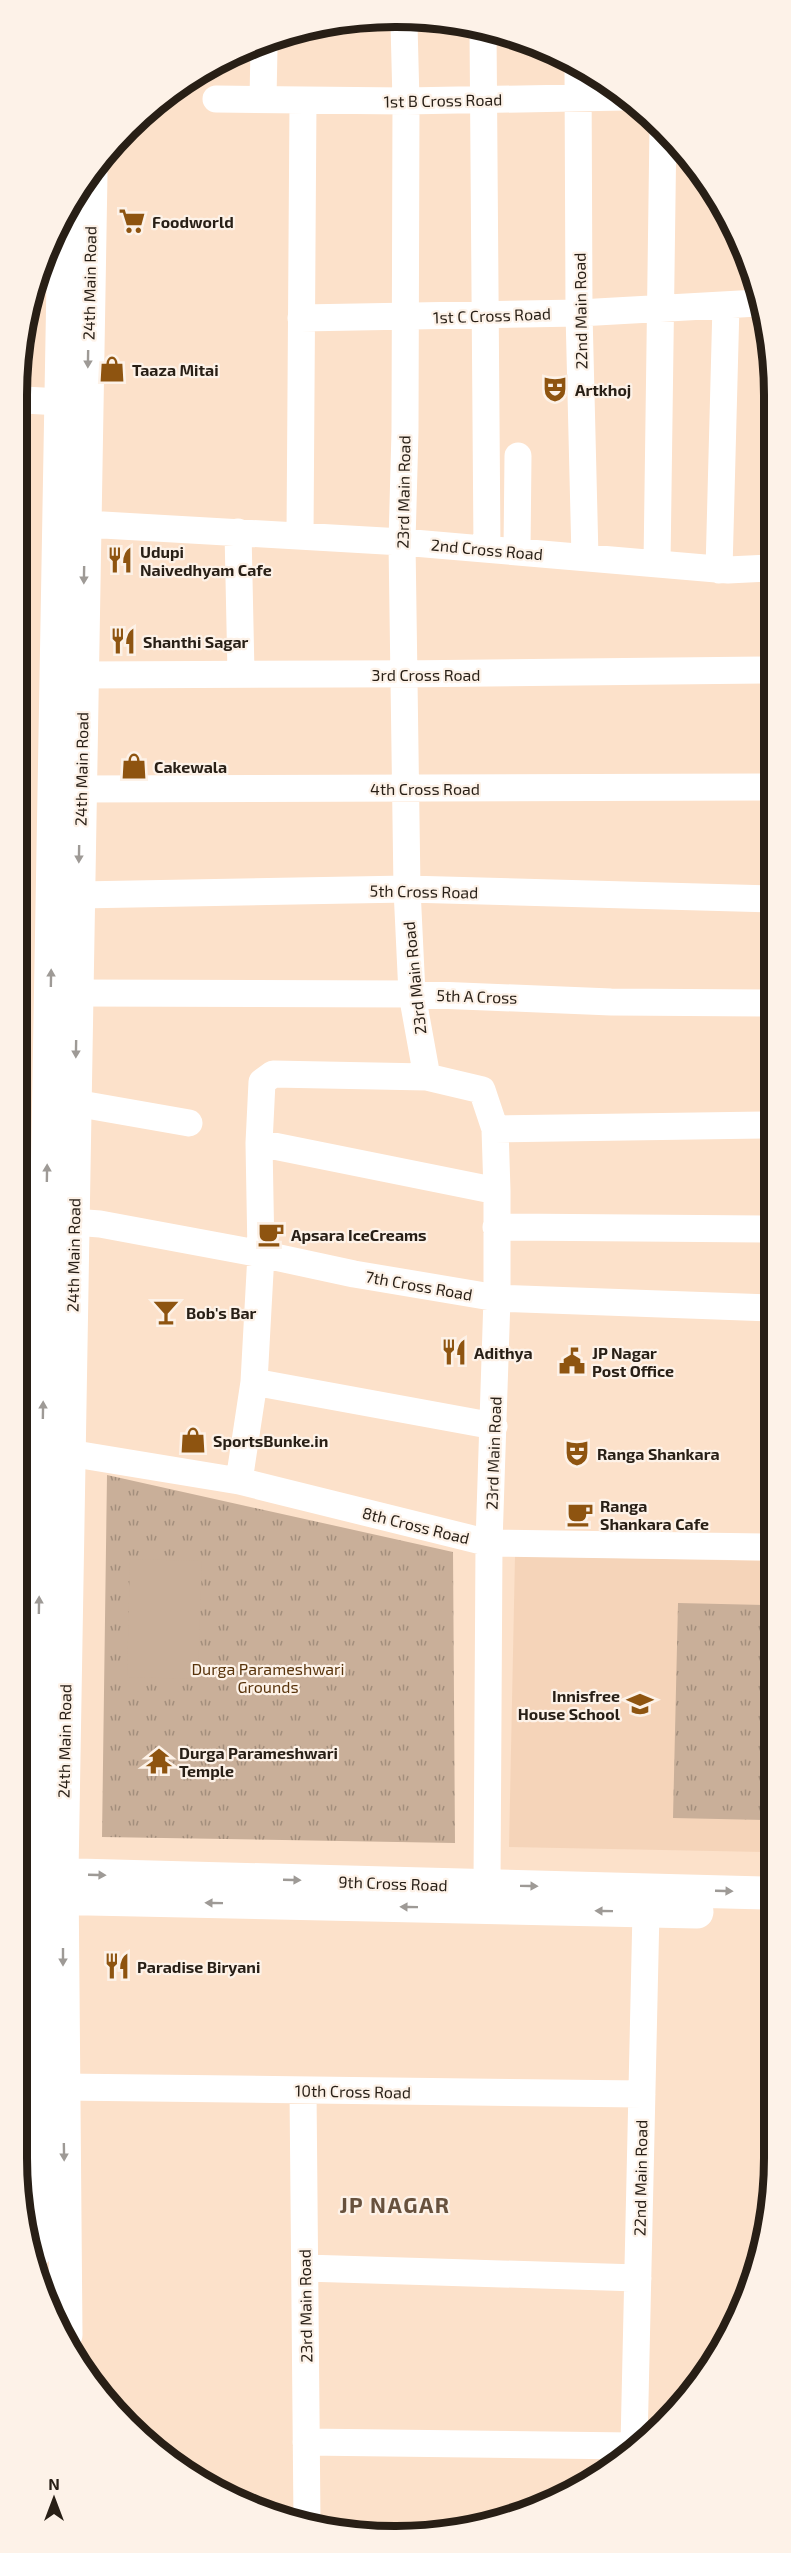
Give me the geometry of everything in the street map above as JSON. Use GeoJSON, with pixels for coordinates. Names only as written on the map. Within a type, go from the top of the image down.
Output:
{"type":"FeatureCollection","features":[{"type":"Feature","properties":{"kind":"main road","name":"24th Main Road"},"geometry":{"type":"LineString","coordinates":[[33,2224],[47,1217],[72,525],[74,402],[90,190]]}},
{"type":"Feature","properties":{"kind":"main road","name":"24th Main Road"},"geometry":{"type":"LineString","coordinates":[[65,234],[74,402]]}},
{"type":"Feature","properties":{"kind":"main road","name":"24th Main Road"},"geometry":{"type":"LineString","coordinates":[[66,2322],[63,2087],[38,1886],[69,1453],[47,1217],[75,1103],[82,675],[72,525]]}},
{"type":"Feature","properties":{"kind":"main road","name":"9th Cross Road"},"geometry":{"type":"LineString","coordinates":[[38,1886],[488,1885],[764,1893]]}},
{"type":"Feature","properties":{"kind":"main road","name":"9th Cross Road"},"geometry":{"type":"LineString","coordinates":[[38,1886],[646,1911],[764,1913]]}},
{"type":"Feature","properties":{"kind":"street","name":"23rd Main Road"},"geometry":{"type":"LineString","coordinates":[[404,27],[406,101],[402,542],[407,889],[412,994],[427,1077],[482,1090],[495,1129],[497,1298],[489,1543],[488,1885]]}},
{"type":"Feature","properties":{"kind":"street"},"geometry":{"type":"LineString","coordinates":[[483,38],[488,549]]}},
{"type":"Feature","properties":{"kind":"street"},"geometry":{"type":"LineString","coordinates":[[263,99],[264,52]]}},
{"type":"Feature","properties":{"kind":"street","name":"22nd Main Road"},"geometry":{"type":"LineString","coordinates":[[578,75],[579,313],[585,557]]}},
{"type":"Feature","properties":{"kind":"street","name":"1st B Cross Road"},"geometry":{"type":"LineString","coordinates":[[216,99],[406,101],[611,97]]}},
{"type":"Feature","properties":{"kind":"street"},"geometry":{"type":"LineString","coordinates":[[300,536],[303,101]]}},
{"type":"Feature","properties":{"kind":"street"},"geometry":{"type":"LineString","coordinates":[[657,564],[663,142]]}},
{"type":"Feature","properties":{"kind":"street","name":"1st C Cross Road"},"geometry":{"type":"LineString","coordinates":[[302,318],[405,318],[579,313],[752,303]]}},
{"type":"Feature","properties":{"kind":"street"},"geometry":{"type":"LineString","coordinates":[[718,570],[726,304]]}},
{"type":"Feature","properties":{"kind":"street"},"geometry":{"type":"LineString","coordinates":[[27,400],[74,402]]}},
{"type":"Feature","properties":{"kind":"street"},"geometry":{"type":"LineString","coordinates":[[517,552],[518,456]]}},
{"type":"Feature","properties":{"kind":"street","name":"2nd Cross Road"},"geometry":{"type":"LineString","coordinates":[[72,525],[402,542],[718,570],[764,568]]}},
{"type":"Feature","properties":{"kind":"street"},"geometry":{"type":"LineString","coordinates":[[238,532],[241,673]]}},
{"type":"Feature","properties":{"kind":"street","name":"3rd Cross Road"},"geometry":{"type":"LineString","coordinates":[[82,675],[241,673],[404,675],[764,670]]}},
{"type":"Feature","properties":{"kind":"street","name":"4th Cross Road"},"geometry":{"type":"LineString","coordinates":[[80,789],[764,787]]}},
{"type":"Feature","properties":{"kind":"street","name":"5th Cross Road"},"geometry":{"type":"LineString","coordinates":[[79,896],[407,889],[764,899]]}},
{"type":"Feature","properties":{"kind":"street","name":"5th A Cross"},"geometry":{"type":"LineString","coordinates":[[77,993],[412,994],[611,1002],[764,1003]]}},
{"type":"Feature","properties":{"kind":"street"},"geometry":{"type":"LineString","coordinates":[[239,1481],[254,1382],[261,1254],[259,1143],[262,1082],[273,1074],[427,1077]]}},
{"type":"Feature","properties":{"kind":"street"},"geometry":{"type":"LineString","coordinates":[[75,1103],[189,1123]]}},
{"type":"Feature","properties":{"kind":"street"},"geometry":{"type":"LineString","coordinates":[[495,1129],[764,1125]]}},
{"type":"Feature","properties":{"kind":"street"},"geometry":{"type":"LineString","coordinates":[[259,1143],[497,1191]]}},
{"type":"Feature","properties":{"kind":"street","name":"7th Cross Road"},"geometry":{"type":"LineString","coordinates":[[47,1217],[100,1224],[354,1274],[497,1298],[764,1308]]}},
{"type":"Feature","properties":{"kind":"street"},"geometry":{"type":"LineString","coordinates":[[496,1227],[764,1229]]}},
{"type":"Feature","properties":{"kind":"street"},"geometry":{"type":"LineString","coordinates":[[254,1382],[494,1426]]}},
{"type":"Feature","properties":{"kind":"street","name":"8th Cross Road"},"geometry":{"type":"LineString","coordinates":[[69,1453],[239,1481],[489,1543],[764,1547]]}},
{"type":"Feature","properties":{"kind":"street","name":"22nd Main Road"},"geometry":{"type":"LineString","coordinates":[[633,2439],[646,1911]]}},
{"type":"Feature","properties":{"kind":"street","name":"10th Cross Road"},"geometry":{"type":"LineString","coordinates":[[63,2087],[642,2094]]}},
{"type":"Feature","properties":{"kind":"street","name":"23rd Main Road"},"geometry":{"type":"LineString","coordinates":[[303,2090],[307,2515]]}},
{"type":"Feature","properties":{"kind":"street"},"geometry":{"type":"LineString","coordinates":[[305,2268],[638,2278]]}},
{"type":"Feature","properties":{"kind":"street"},"geometry":{"type":"LineString","coordinates":[[306,2442],[626,2445]]}},
{"type":"Feature","properties":{"kind":"shaded area","name":"Innisfree House School"},"geometry":{"type":"Polygon","coordinates":[[[515,1556],[764,1561],[764,1852],[509,1847],[515,1556]]]}},
{"type":"Feature","properties":{"kind":"green space","name":"Durga Parameshwari Grounds"},"geometry":{"type":"Polygon","coordinates":[[[107,1475],[453,1552],[455,1843],[102,1837],[107,1475]]]}},
{"type":"Feature","properties":{"kind":"green space"},"geometry":{"type":"Polygon","coordinates":[[[130,1559],[202,1561],[198,1679],[127,1677],[130,1559]]]}},
{"type":"Feature","properties":{"kind":"green space"},"geometry":{"type":"Polygon","coordinates":[[[678,1603],[764,1605],[764,1820],[673,1818],[678,1603]]]}},
{"type":"Feature","properties":{"kind":"place","name":"Foodworld"},"geometry":{"type":"Point","coordinates":[132,221]}},
{"type":"Feature","properties":{"kind":"place","name":"Taaza Mitai"},"geometry":{"type":"Point","coordinates":[112,369]}},
{"type":"Feature","properties":{"kind":"place","name":"Artkhoj"},"geometry":{"type":"Point","coordinates":[555,389]}},
{"type":"Feature","properties":{"kind":"place","name":"Udupi Naivedhyam Cafe"},"geometry":{"type":"Point","coordinates":[120,560]}},
{"type":"Feature","properties":{"kind":"place","name":"Shanthi Sagar"},"geometry":{"type":"Point","coordinates":[123,641]}},
{"type":"Feature","properties":{"kind":"place","name":"Cakewala"},"geometry":{"type":"Point","coordinates":[134,766]}},
{"type":"Feature","properties":{"kind":"place","name":"Apsara IceCreams"},"geometry":{"type":"Point","coordinates":[271,1234]}},
{"type":"Feature","properties":{"kind":"place","name":"Bob's Bar"},"geometry":{"type":"Point","coordinates":[166,1312]}},
{"type":"Feature","properties":{"kind":"place","name":"Adithya"},"geometry":{"type":"Point","coordinates":[454,1352]}},
{"type":"Feature","properties":{"kind":"place","name":"JP Nagar Post Office"},"geometry":{"type":"Point","coordinates":[572,1361]}},
{"type":"Feature","properties":{"kind":"place","name":"SportsBunke.in"},"geometry":{"type":"Point","coordinates":[193,1440]}},
{"type":"Feature","properties":{"kind":"place","name":"Ranga Shankara"},"geometry":{"type":"Point","coordinates":[577,1453]}},
{"type":"Feature","properties":{"kind":"place","name":"Ranga Shankara Cafe"},"geometry":{"type":"Point","coordinates":[580,1514]}},
{"type":"Feature","properties":{"kind":"place","name":"Innisfree House School"},"geometry":{"type":"Point","coordinates":[640,1704]}},
{"type":"Feature","properties":{"kind":"place","name":"Durga Parameshwari Temple"},"geometry":{"type":"Point","coordinates":[159,1761]}},
{"type":"Feature","properties":{"kind":"place","name":"Paradise Biryani"},"geometry":{"type":"Point","coordinates":[117,1966]}},
{"type":"Feature","properties":{"kind":"district","name":"JP NAGAR"},"geometry":{"type":"Point","coordinates":[395,2204]}}]}
